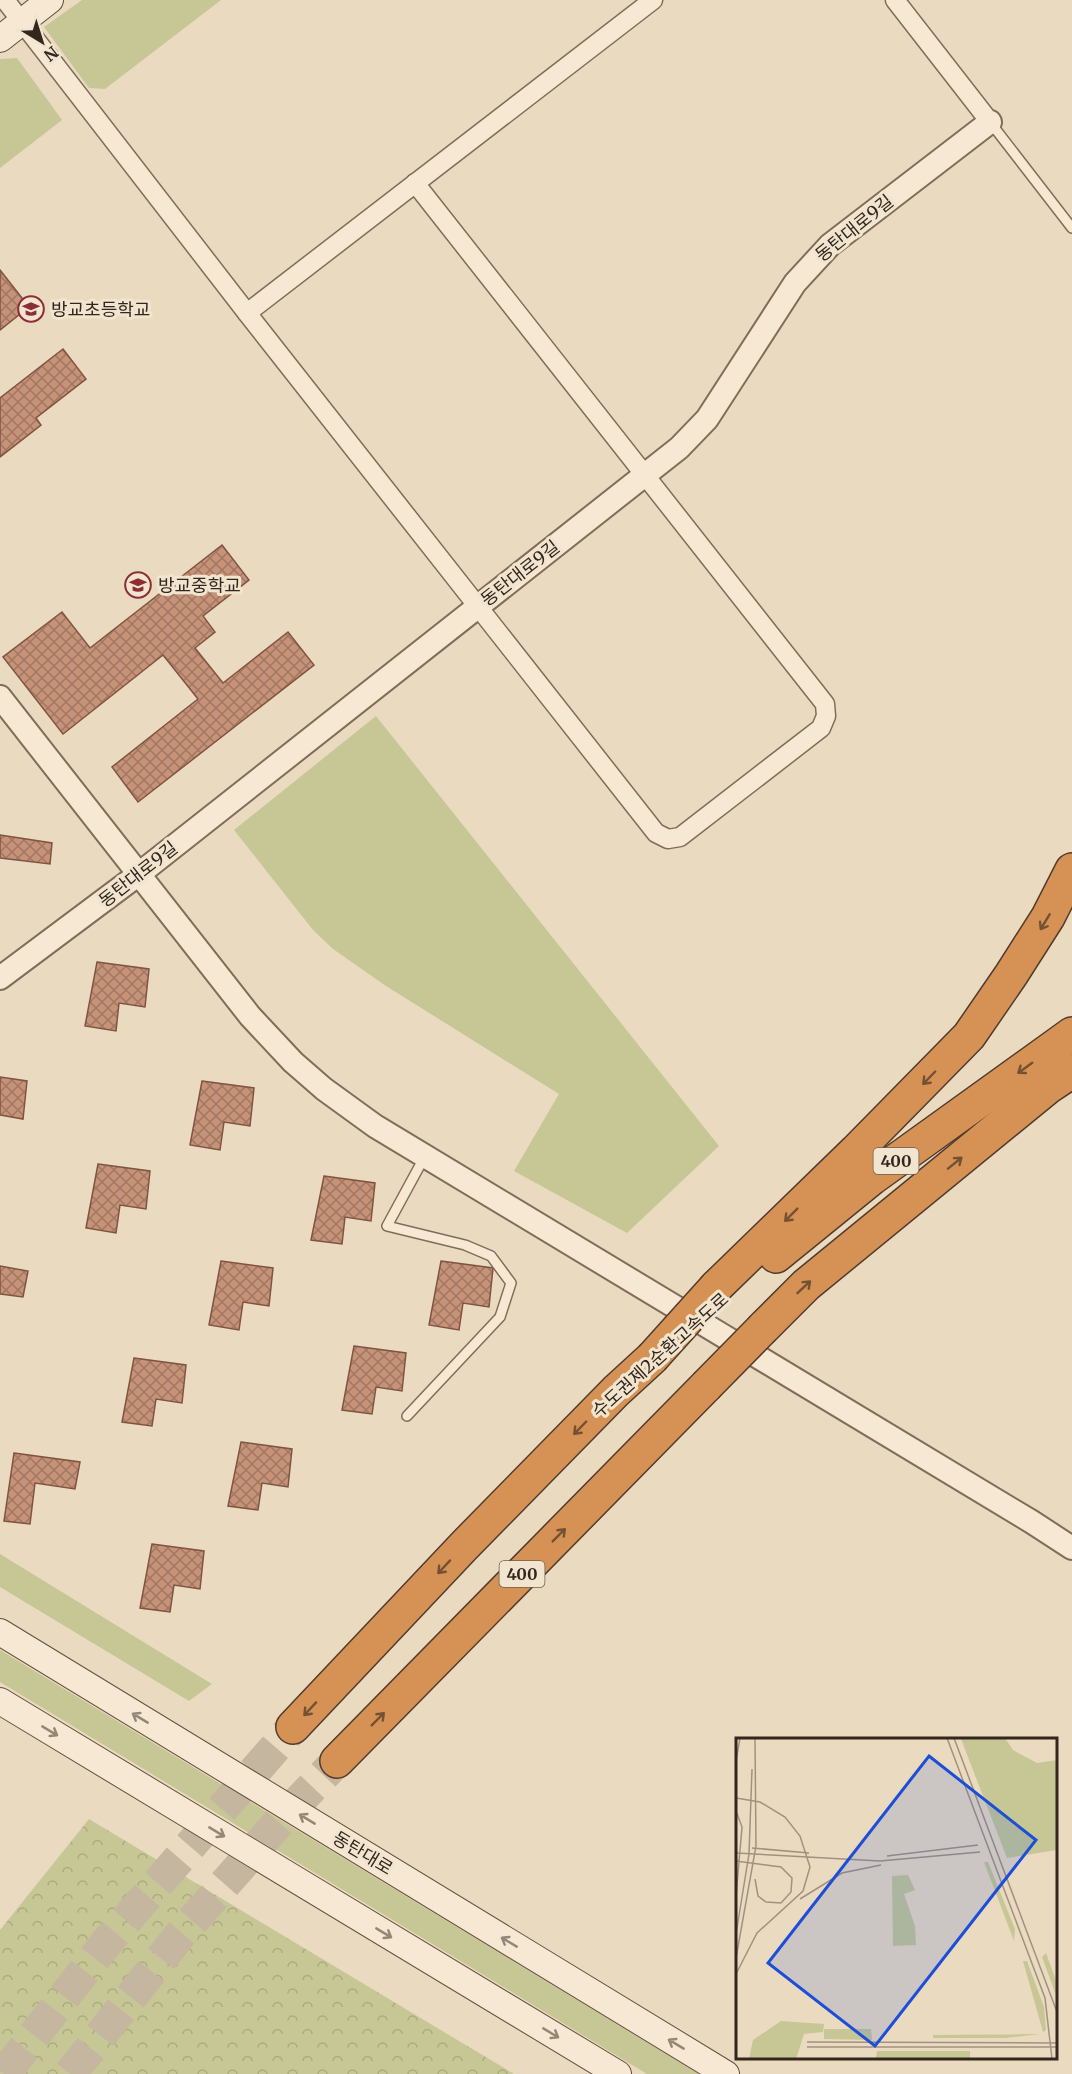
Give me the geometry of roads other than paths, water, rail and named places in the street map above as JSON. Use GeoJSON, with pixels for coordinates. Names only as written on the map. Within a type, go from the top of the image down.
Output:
{"type":"FeatureCollection","features":[{"type":"Feature","properties":{"kind":"highway"},"geometry":{"type":"LineString","coordinates":[[721,1292],[856,1150],[969,1036],[1048,917],[1072,870]]}},
{"type":"Feature","properties":{"kind":"highway","name":"수도권제2순환고속도로"},"geometry":{"type":"LineString","coordinates":[[293,1727],[464,1546],[616,1391],[721,1292],[872,1178],[1072,1034]]}},
{"type":"Feature","properties":{"kind":"highway","name":"400"},"geometry":{"type":"LineString","coordinates":[[338,1761],[806,1285],[1048,1087],[1072,1071]]}},
{"type":"Feature","properties":{"kind":"main road"},"geometry":{"type":"LineString","coordinates":[[0,39],[50,0]]}},
{"type":"Feature","properties":{"kind":"main road","name":"동탄대로"},"geometry":{"type":"LineString","coordinates":[[0,1632],[726,2074]]}},
{"type":"Feature","properties":{"kind":"main road"},"geometry":{"type":"LineString","coordinates":[[0,1701],[618,2074]]}},
{"type":"Feature","properties":{"kind":"street"},"geometry":{"type":"LineString","coordinates":[[5,0],[247,313],[656,833],[668,839],[680,837],[821,728],[826,716],[825,704],[415,183]]}},
{"type":"Feature","properties":{"kind":"street"},"geometry":{"type":"LineString","coordinates":[[247,313],[653,0]]}},
{"type":"Feature","properties":{"kind":"street"},"geometry":{"type":"LineString","coordinates":[[895,0],[990,122]]}},
{"type":"Feature","properties":{"kind":"street","name":"동탄대로9길"},"geometry":{"type":"LineString","coordinates":[[0,978],[139,874],[679,448],[707,419],[795,283],[811,263],[830,245],[990,122]]}},
{"type":"Feature","properties":{"kind":"street"},"geometry":{"type":"LineString","coordinates":[[0,697],[250,1016],[293,1062],[324,1089],[375,1126],[1072,1548]]}},
{"type":"Feature","properties":{"kind":"lane"},"geometry":{"type":"LineString","coordinates":[[990,122],[1072,228]]}},
{"type":"Feature","properties":{"kind":"lane"},"geometry":{"type":"LineString","coordinates":[[407,1416],[500,1317],[511,1283],[491,1256],[465,1245],[387,1226],[424,1156]]}},
{"type":"Feature","properties":{"kind":"tunnel"},"geometry":{"type":"LineString","coordinates":[[4,2074],[107,1942],[293,1727]]}},
{"type":"Feature","properties":{"kind":"tunnel"},"geometry":{"type":"LineString","coordinates":[[70,2074],[180,1935],[280,1821],[337,1761]]}},
{"type":"Feature","properties":{"kind":"place","name":"방교초등학교"},"geometry":{"type":"Point","coordinates":[31,309]}},
{"type":"Feature","properties":{"kind":"place","name":"방교중학교"},"geometry":{"type":"Point","coordinates":[138,585]}}]}
